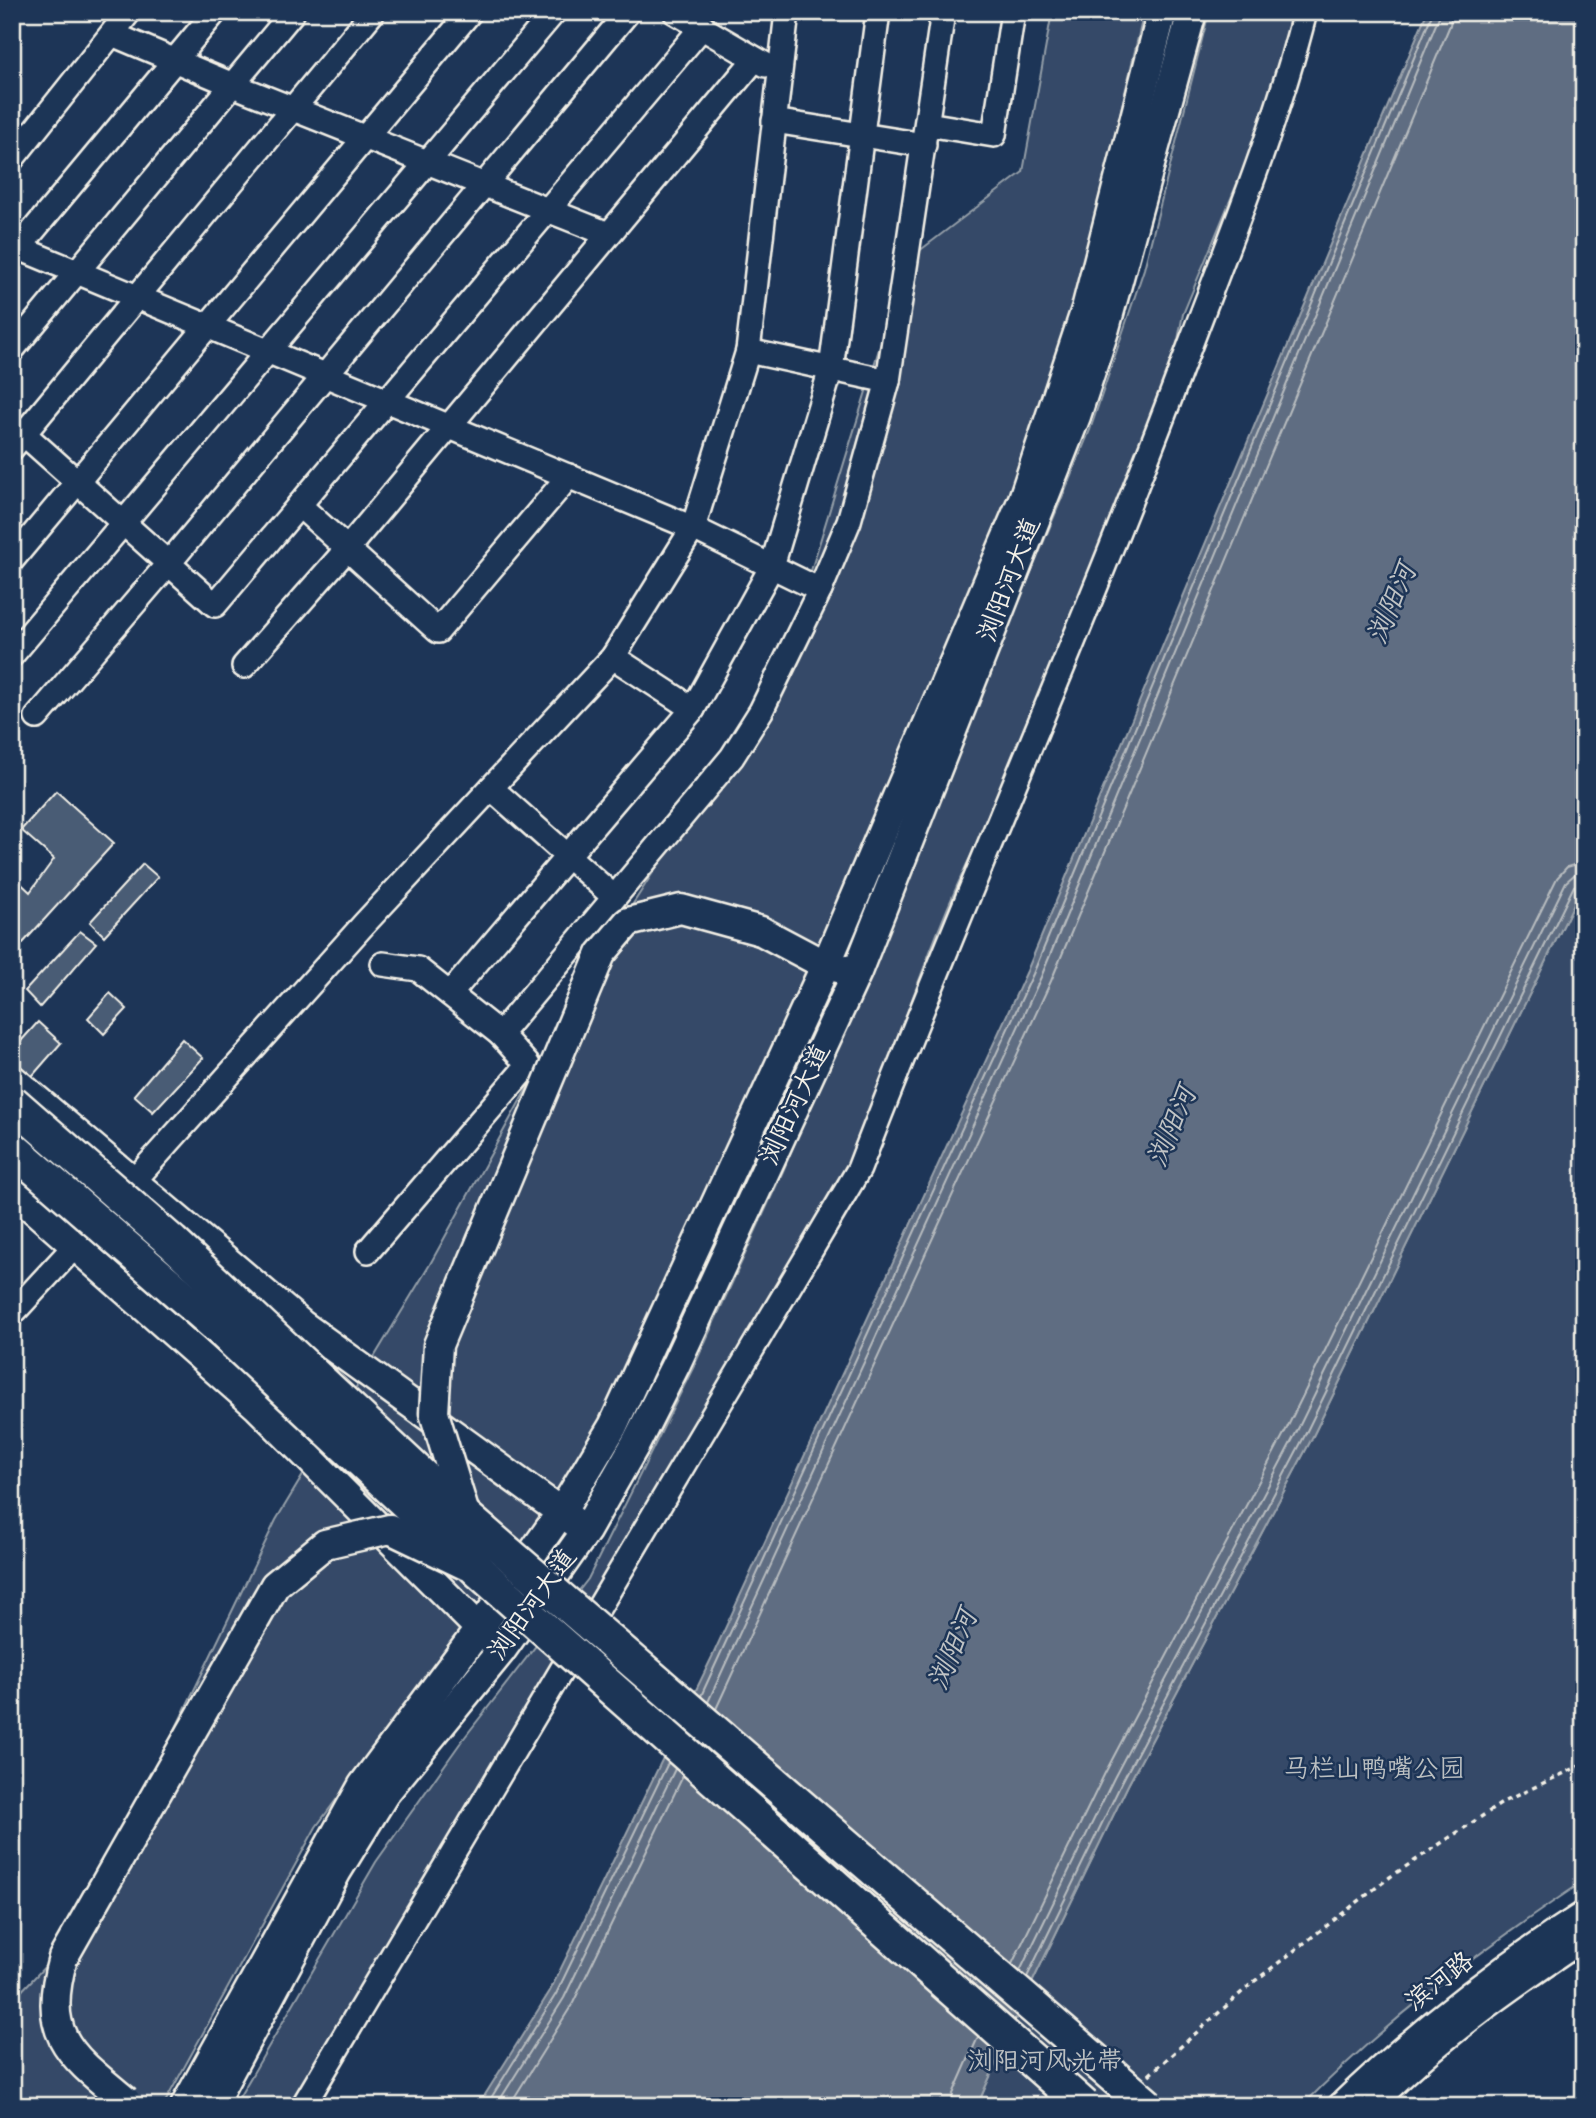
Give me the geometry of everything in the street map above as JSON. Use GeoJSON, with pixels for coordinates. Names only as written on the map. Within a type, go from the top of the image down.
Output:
{"type":"FeatureCollection","features":[{"type":"Feature","properties":{"kind":"highway"},"geometry":{"type":"LineString","coordinates":[[12,1102],[172,1242],[466,1517],[1147,2092]]}},
{"type":"Feature","properties":{"kind":"highway"},"geometry":{"type":"LineString","coordinates":[[12,1148],[219,1328],[481,1573],[1084,2106]]}},
{"type":"Feature","properties":{"kind":"main road","name":"浏阳河大道"},"geometry":{"type":"LineString","coordinates":[[185,2106],[363,1785],[480,1628],[562,1511],[613,1426],[825,965],[1023,499],[1086,309],[1162,12]]}},
{"type":"Feature","properties":{"kind":"main road","name":"浏阳河大道"},"geometry":{"type":"LineString","coordinates":[[211,2106],[337,1871],[385,1793],[501,1651],[586,1531],[676,1364],[857,972],[1076,416],[1105,328],[1192,12]]}},
{"type":"Feature","properties":{"kind":"main road"},"geometry":{"type":"LineString","coordinates":[[466,1517],[434,1413],[438,1345],[601,954],[628,922],[681,909],[761,931],[825,965],[857,972]]}},
{"type":"Feature","properties":{"kind":"main road"},"geometry":{"type":"LineString","coordinates":[[12,1079],[300,1324],[562,1511],[586,1531]]}},
{"type":"Feature","properties":{"kind":"main road"},"geometry":{"type":"LineString","coordinates":[[12,1190],[258,1408],[501,1651]]}},
{"type":"Feature","properties":{"kind":"main road"},"geometry":{"type":"LineString","coordinates":[[130,2103],[82,2065],[62,2038],[55,2016],[55,1985],[63,1958],[275,1585],[325,1544],[390,1529],[481,1573]]}},
{"type":"Feature","properties":{"kind":"street"},"geometry":{"type":"LineString","coordinates":[[12,159],[130,12]]}},
{"type":"Feature","properties":{"kind":"street"},"geometry":{"type":"LineString","coordinates":[[215,12],[14,250],[77,271],[693,527],[820,590]]}},
{"type":"Feature","properties":{"kind":"street"},"geometry":{"type":"LineString","coordinates":[[12,351],[293,12]]}},
{"type":"Feature","properties":{"kind":"street"},"geometry":{"type":"LineString","coordinates":[[373,12],[18,441],[79,483],[215,604],[703,26]]}},
{"type":"Feature","properties":{"kind":"street"},"geometry":{"type":"LineString","coordinates":[[12,560],[210,327],[470,12]]}},
{"type":"Feature","properties":{"kind":"street"},"geometry":{"type":"LineString","coordinates":[[12,655],[554,12]]}},
{"type":"Feature","properties":{"kind":"street"},"geometry":{"type":"LineString","coordinates":[[37,717],[169,564],[628,12]]}},
{"type":"Feature","properties":{"kind":"street"},"geometry":{"type":"LineString","coordinates":[[676,12],[780,73]]}},
{"type":"Feature","properties":{"kind":"street"},"geometry":{"type":"LineString","coordinates":[[12,1314],[613,657],[693,527],[748,351],[787,12]]}},
{"type":"Feature","properties":{"kind":"street"},"geometry":{"type":"LineString","coordinates":[[450,994],[693,709],[772,566],[831,369],[878,12]]}},
{"type":"Feature","properties":{"kind":"street"},"geometry":{"type":"LineString","coordinates":[[499,1034],[732,757],[761,711],[820,590],[849,522],[888,381],[943,12]]}},
{"type":"Feature","properties":{"kind":"street"},"geometry":{"type":"LineString","coordinates":[[774,121],[861,135],[994,135],[1013,12]]}},
{"type":"Feature","properties":{"kind":"street"},"geometry":{"type":"LineString","coordinates":[[303,2106],[859,1169],[923,1002],[1136,489],[1286,87],[1305,12]]}},
{"type":"Feature","properties":{"kind":"street"},"geometry":{"type":"LineString","coordinates":[[112,34],[608,234]]}},
{"type":"Feature","properties":{"kind":"street"},"geometry":{"type":"LineString","coordinates":[[244,666],[347,549],[755,58]]}},
{"type":"Feature","properties":{"kind":"street"},"geometry":{"type":"LineString","coordinates":[[748,351],[888,381]]}},
{"type":"Feature","properties":{"kind":"street"},"geometry":{"type":"LineString","coordinates":[[299,505],[438,631],[569,476]]}},
{"type":"Feature","properties":{"kind":"street"},"geometry":{"type":"LineString","coordinates":[[613,657],[693,709]]}},
{"type":"Feature","properties":{"kind":"street"},"geometry":{"type":"LineString","coordinates":[[491,788],[614,897]]}},
{"type":"Feature","properties":{"kind":"street"},"geometry":{"type":"LineString","coordinates":[[368,1251],[528,1065],[499,1034],[418,969],[383,964]]}},
{"type":"Feature","properties":{"kind":"street","name":"滨河路"},"geometry":{"type":"LineString","coordinates":[[1339,2106],[1437,2019],[1499,1971],[1584,1913]]}},
{"type":"Feature","properties":{"kind":"street","name":"滨河路"},"geometry":{"type":"LineString","coordinates":[[1372,2106],[1436,2047],[1517,1984],[1584,1939]]}},
{"type":"Feature","properties":{"kind":"path"},"geometry":{"type":"LineString","coordinates":[[1147,2092],[1251,1984],[1390,1877],[1505,1801],[1584,1764]]}},
{"type":"Feature","properties":{"kind":"green space"},"geometry":{"type":"Polygon","coordinates":[[[1052,12],[1144,12],[1050,413],[613,1426],[316,1827],[163,2106],[12,2106],[12,2001],[77,1933],[276,1520],[429,1266],[601,954],[779,675],[906,261],[1023,172],[1052,12]]]}},
{"type":"Feature","properties":{"kind":"green space"},"geometry":{"type":"Polygon","coordinates":[[[1209,12],[1297,12],[1278,85],[1183,314],[1172,371],[939,929],[874,1101],[838,1186],[289,2106],[234,2106],[376,1862],[461,1742],[588,1579],[695,1364],[783,1171],[1090,430],[1144,269],[1209,12]]]}},
{"type":"Feature","properties":{"kind":"green space","name":"马栏山鸭嘴公园"},"geometry":{"type":"Polygon","coordinates":[[[1584,883],[1584,1881],[1437,1986],[1334,2074],[1302,2106],[977,2106],[1028,1991],[1128,1785],[1311,1440],[1584,883]]]}},
{"type":"Feature","properties":{"kind":"water","name":"浏阳河"},"geometry":{"type":"Polygon","coordinates":[[[1427,12],[1584,12],[1584,883],[1311,1440],[1128,1785],[1028,1991],[977,2106],[478,2106],[550,1991],[712,1657],[1027,971],[1427,12]]]}},
{"type":"Feature","properties":{"kind":"building"},"geometry":{"type":"Polygon","coordinates":[[[56,791],[114,843],[22,944],[12,935],[12,875],[30,892],[54,859],[21,830],[56,791]]]}},
{"type":"Feature","properties":{"kind":"building"},"geometry":{"type":"Polygon","coordinates":[[[143,864],[158,877],[104,936],[90,922],[143,864]]]}},
{"type":"Feature","properties":{"kind":"building"},"geometry":{"type":"Polygon","coordinates":[[[80,931],[96,943],[40,1007],[25,991],[80,931]]]}},
{"type":"Feature","properties":{"kind":"building"},"geometry":{"type":"Polygon","coordinates":[[[110,993],[127,1009],[104,1034],[88,1018],[110,993]]]}},
{"type":"Feature","properties":{"kind":"building"},"geometry":{"type":"Polygon","coordinates":[[[38,1022],[61,1043],[27,1082],[12,1069],[12,1051],[38,1022]]]}},
{"type":"Feature","properties":{"kind":"building"},"geometry":{"type":"Polygon","coordinates":[[[182,1039],[203,1058],[153,1112],[134,1095],[182,1039]]]}},
{"type":"Feature","properties":{"kind":"park label","name":"浏阳河风光带"},"geometry":{"type":"Point","coordinates":[1045,2062]}}]}
